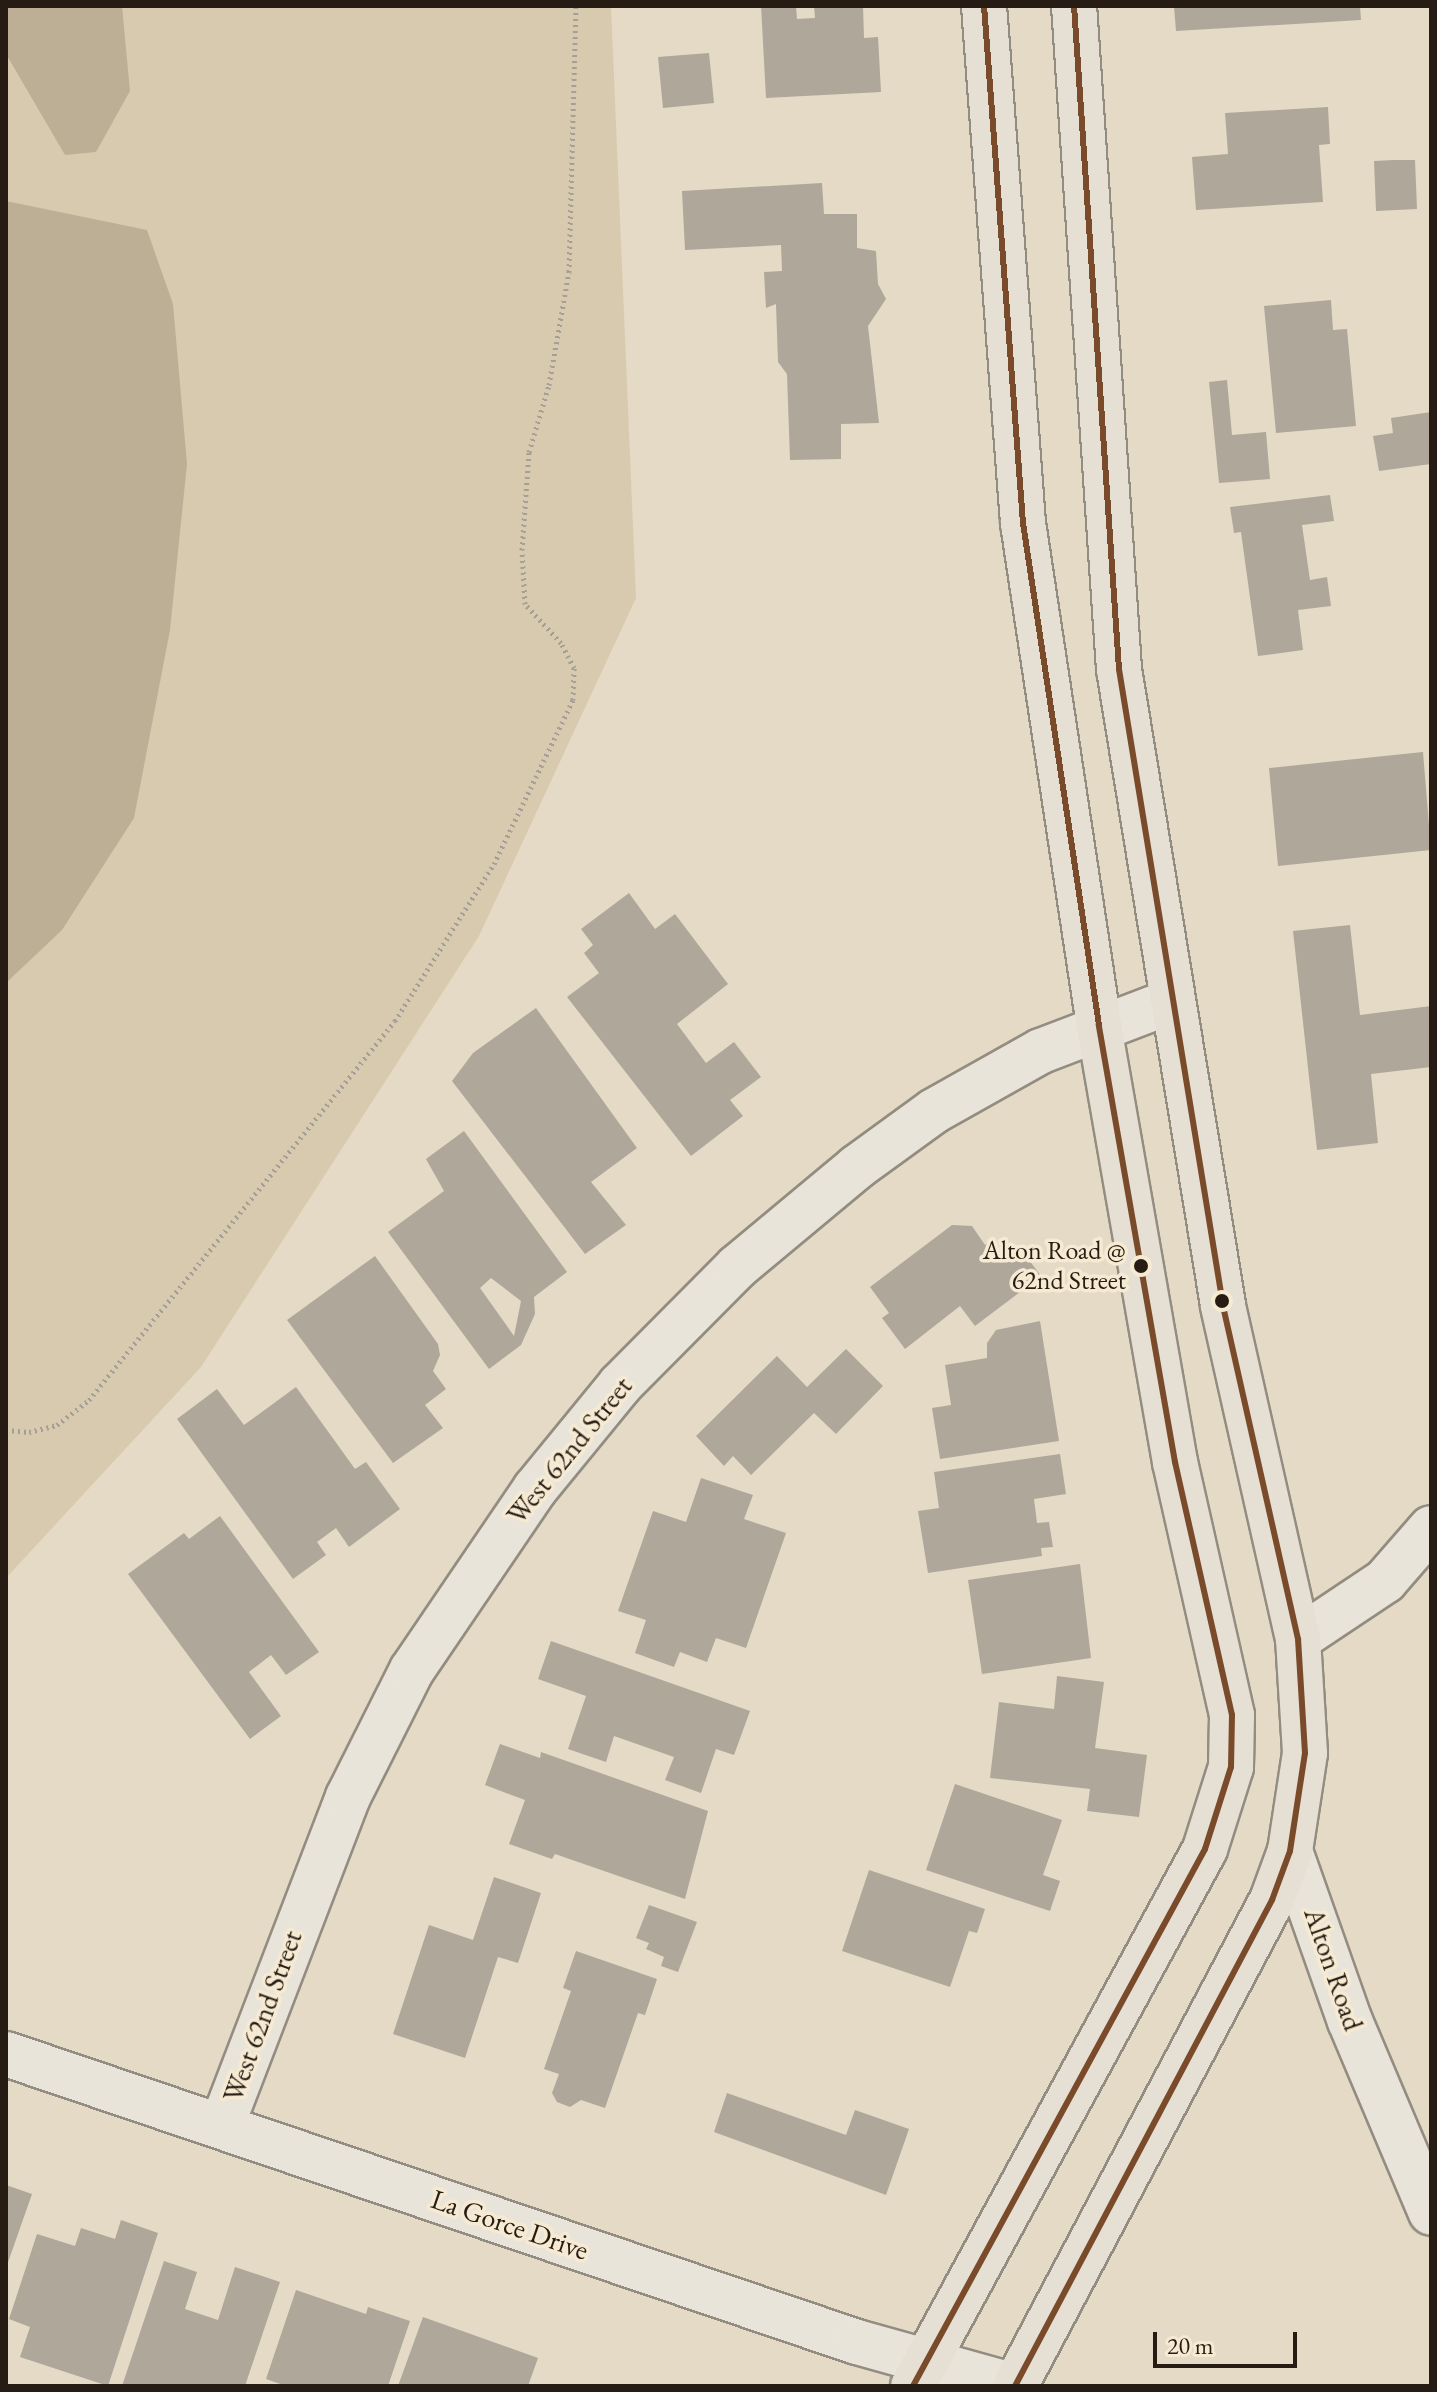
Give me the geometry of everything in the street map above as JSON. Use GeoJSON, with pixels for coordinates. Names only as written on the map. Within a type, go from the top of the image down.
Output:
{"type":"FeatureCollection","features":[{"type":"Feature","properties":{"kind":"main road"},"geometry":{"type":"LineString","coordinates":[[921,2372],[1205,1849],[1231,1767],[1232,1715],[1175,1462],[1099,1025],[1023,523],[984,6]]}},
{"type":"Feature","properties":{"kind":"main road","name":"Alton Road"},"geometry":{"type":"LineString","coordinates":[[1074,6],[1119,669],[1223,1305],[1298,1639],[1305,1753],[1290,1851]]}},
{"type":"Feature","properties":{"kind":"main road"},"geometry":{"type":"LineString","coordinates":[[1016,2386],[1247,1954],[1290,1851]]}},
{"type":"Feature","properties":{"kind":"street","name":"West 62nd Street"},"geometry":{"type":"LineString","coordinates":[[222,2125],[307,1896],[386,1719],[457,1599],[561,1455],[674,1327],[857,1167],[968,1088],[1099,1025],[1172,1001]]}},
{"type":"Feature","properties":{"kind":"street"},"geometry":{"type":"LineString","coordinates":[[1298,1639],[1385,1581],[1431,1528]]}},
{"type":"Feature","properties":{"kind":"street","name":"Alton Road"},"geometry":{"type":"LineString","coordinates":[[1290,1851],[1350,2021],[1431,2213]]}},
{"type":"Feature","properties":{"kind":"street","name":"La Gorce Drive"},"geometry":{"type":"LineString","coordinates":[[6,2054],[846,2338],[921,2372],[1016,2386]]}},
{"type":"Feature","properties":{"kind":"path"},"geometry":{"type":"LineString","coordinates":[[6,1430],[29,1432],[57,1425],[89,1400],[395,1021],[494,864],[573,700],[574,668],[561,643],[525,604],[522,538],[529,452],[549,385],[569,272],[576,6]]}},
{"type":"Feature","properties":{"kind":"shaded area"},"geometry":{"type":"Polygon","coordinates":[[[6,6],[611,6],[636,598],[479,936],[201,1367],[6,1578],[6,6]]]}},
{"type":"Feature","properties":{"kind":"shaded area"},"geometry":{"type":"Polygon","coordinates":[[[6,6],[122,6],[130,91],[96,152],[65,155],[6,54],[6,6]]]}},
{"type":"Feature","properties":{"kind":"shaded area"},"geometry":{"type":"Polygon","coordinates":[[[6,201],[147,230],[173,304],[187,464],[170,630],[134,818],[62,930],[6,983],[6,201]]]}},
{"type":"Feature","properties":{"kind":"building"},"geometry":{"type":"Polygon","coordinates":[[[761,6],[796,6],[797,19],[815,18],[814,6],[863,6],[864,38],[878,37],[881,92],[766,98],[761,6]]]}},
{"type":"Feature","properties":{"kind":"building"},"geometry":{"type":"Polygon","coordinates":[[[1174,6],[1360,6],[1361,20],[1176,31],[1174,6]]]}},
{"type":"Feature","properties":{"kind":"building"},"geometry":{"type":"Polygon","coordinates":[[[709,53],[714,103],[663,108],[658,57],[709,53]]]}},
{"type":"Feature","properties":{"kind":"building"},"geometry":{"type":"Polygon","coordinates":[[[1328,107],[1330,144],[1319,145],[1323,202],[1196,210],[1192,157],[1228,154],[1225,113],[1328,107]]]}},
{"type":"Feature","properties":{"kind":"building"},"geometry":{"type":"Polygon","coordinates":[[[1415,160],[1417,209],[1376,211],[1374,161],[1415,160]]]}},
{"type":"Feature","properties":{"kind":"building"},"geometry":{"type":"Polygon","coordinates":[[[822,183],[824,214],[857,214],[857,248],[876,251],[878,284],[886,299],[868,326],[879,423],[841,424],[841,459],[790,460],[787,374],[778,362],[776,304],[766,308],[764,272],[782,271],[781,245],[685,250],[682,191],[822,183]]]}},
{"type":"Feature","properties":{"kind":"building"},"geometry":{"type":"Polygon","coordinates":[[[1331,300],[1333,330],[1347,329],[1356,426],[1276,433],[1264,306],[1331,300]]]}},
{"type":"Feature","properties":{"kind":"building"},"geometry":{"type":"Polygon","coordinates":[[[1227,380],[1232,435],[1266,432],[1270,479],[1219,483],[1209,382],[1227,380]]]}},
{"type":"Feature","properties":{"kind":"building"},"geometry":{"type":"Polygon","coordinates":[[[1431,412],[1431,464],[1379,471],[1373,436],[1393,433],[1391,418],[1431,412]]]}},
{"type":"Feature","properties":{"kind":"building"},"geometry":{"type":"Polygon","coordinates":[[[1330,495],[1334,521],[1302,525],[1310,580],[1327,577],[1331,606],[1298,610],[1303,650],[1258,656],[1241,532],[1234,533],[1230,507],[1330,495]]]}},
{"type":"Feature","properties":{"kind":"building"},"geometry":{"type":"Polygon","coordinates":[[[1423,752],[1431,850],[1278,866],[1269,768],[1423,752]]]}},
{"type":"Feature","properties":{"kind":"building"},"geometry":{"type":"Polygon","coordinates":[[[629,893],[655,929],[675,914],[728,984],[677,1024],[706,1063],[734,1042],[761,1077],[730,1100],[743,1116],[691,1156],[567,997],[599,973],[584,953],[593,945],[581,929],[629,893]]]}},
{"type":"Feature","properties":{"kind":"building"},"geometry":{"type":"Polygon","coordinates":[[[1350,925],[1360,1015],[1431,1006],[1431,1067],[1371,1074],[1378,1143],[1317,1150],[1293,931],[1350,925]]]}},
{"type":"Feature","properties":{"kind":"building"},"geometry":{"type":"Polygon","coordinates":[[[536,1008],[637,1148],[591,1182],[626,1225],[585,1254],[452,1081],[473,1053],[536,1008]]]}},
{"type":"Feature","properties":{"kind":"building"},"geometry":{"type":"Polygon","coordinates":[[[464,1131],[567,1272],[534,1297],[535,1314],[521,1345],[489,1369],[388,1232],[444,1191],[426,1159],[464,1131]],[[491,1278],[480,1288],[514,1336],[521,1301],[491,1278]]]}},
{"type":"Feature","properties":{"kind":"building"},"geometry":{"type":"Polygon","coordinates":[[[952,1225],[972,1226],[985,1245],[991,1241],[1005,1259],[1020,1248],[1041,1276],[975,1326],[960,1306],[905,1349],[882,1318],[889,1313],[870,1287],[952,1225]]]}},
{"type":"Feature","properties":{"kind":"building"},"geometry":{"type":"Polygon","coordinates":[[[375,1256],[438,1344],[440,1355],[433,1371],[446,1389],[425,1405],[443,1428],[393,1463],[287,1320],[375,1256]]]}},
{"type":"Feature","properties":{"kind":"building"},"geometry":{"type":"Polygon","coordinates":[[[1040,1321],[1059,1441],[940,1459],[932,1408],[951,1405],[945,1365],[987,1358],[987,1343],[996,1330],[1040,1321]]]}},
{"type":"Feature","properties":{"kind":"building"},"geometry":{"type":"Polygon","coordinates":[[[846,1349],[883,1386],[836,1434],[814,1413],[751,1475],[733,1456],[724,1466],[696,1436],[777,1356],[807,1387],[846,1349]]]}},
{"type":"Feature","properties":{"kind":"building"},"geometry":{"type":"Polygon","coordinates":[[[296,1387],[355,1469],[366,1462],[400,1509],[349,1547],[336,1528],[317,1542],[326,1555],[293,1579],[177,1419],[217,1389],[244,1425],[296,1387]]]}},
{"type":"Feature","properties":{"kind":"building"},"geometry":{"type":"Polygon","coordinates":[[[1060,1454],[1066,1494],[1034,1499],[1037,1523],[1049,1522],[1053,1547],[1041,1548],[1042,1556],[928,1573],[918,1511],[939,1508],[934,1472],[1060,1454]]]}},
{"type":"Feature","properties":{"kind":"building"},"geometry":{"type":"Polygon","coordinates":[[[701,1478],[753,1495],[744,1519],[786,1533],[746,1648],[716,1638],[707,1662],[680,1652],[674,1667],[635,1653],[646,1620],[618,1611],[653,1511],[686,1522],[701,1478]]]}},
{"type":"Feature","properties":{"kind":"building"},"geometry":{"type":"Polygon","coordinates":[[[220,1516],[319,1652],[286,1675],[271,1655],[249,1672],[281,1716],[250,1739],[128,1574],[184,1533],[189,1539],[220,1516]]]}},
{"type":"Feature","properties":{"kind":"building"},"geometry":{"type":"Polygon","coordinates":[[[1080,1564],[1091,1658],[982,1674],[968,1580],[1080,1564]]]}},
{"type":"Feature","properties":{"kind":"building"},"geometry":{"type":"Polygon","coordinates":[[[551,1641],[750,1711],[734,1755],[716,1749],[701,1793],[665,1780],[674,1757],[614,1736],[606,1762],[568,1749],[586,1696],[538,1679],[551,1641]]]}},
{"type":"Feature","properties":{"kind":"building"},"geometry":{"type":"Polygon","coordinates":[[[1057,1676],[1104,1682],[1095,1748],[1147,1755],[1139,1817],[1087,1811],[1090,1789],[990,1778],[999,1702],[1054,1709],[1057,1676]]]}},
{"type":"Feature","properties":{"kind":"building"},"geometry":{"type":"Polygon","coordinates":[[[500,1744],[540,1758],[541,1752],[708,1811],[685,1899],[555,1854],[552,1859],[509,1844],[525,1800],[485,1785],[500,1744]]]}},
{"type":"Feature","properties":{"kind":"building"},"geometry":{"type":"Polygon","coordinates":[[[955,1784],[1062,1820],[1043,1875],[1060,1881],[1050,1911],[926,1870],[955,1784]]]}},
{"type":"Feature","properties":{"kind":"building"},"geometry":{"type":"Polygon","coordinates":[[[869,1870],[985,1909],[977,1933],[969,1931],[950,1987],[842,1951],[869,1870]]]}},
{"type":"Feature","properties":{"kind":"building"},"geometry":{"type":"Polygon","coordinates":[[[494,1877],[541,1893],[518,1963],[498,1957],[465,2058],[393,2034],[429,1925],[473,1940],[494,1877]]]}},
{"type":"Feature","properties":{"kind":"building"},"geometry":{"type":"Polygon","coordinates":[[[649,1905],[697,1922],[678,1972],[661,1966],[664,1957],[646,1949],[649,1943],[636,1938],[649,1905]]]}},
{"type":"Feature","properties":{"kind":"building"},"geometry":{"type":"Polygon","coordinates":[[[576,1951],[657,1979],[645,2015],[638,2013],[605,2108],[581,2100],[570,2107],[557,2102],[552,2093],[559,2074],[544,2069],[571,1991],[563,1988],[576,1951]]]}},
{"type":"Feature","properties":{"kind":"building"},"geometry":{"type":"Polygon","coordinates":[[[727,2093],[846,2135],[855,2110],[909,2129],[886,2195],[714,2132],[727,2093]]]}},
{"type":"Feature","properties":{"kind":"building"},"geometry":{"type":"Polygon","coordinates":[[[6,2185],[32,2194],[6,2268],[6,2185]]]}},
{"type":"Feature","properties":{"kind":"building"},"geometry":{"type":"Polygon","coordinates":[[[121,2220],[158,2233],[108,2386],[20,2357],[30,2327],[9,2319],[37,2234],[75,2246],[81,2228],[115,2239],[121,2220]]]}},
{"type":"Feature","properties":{"kind":"building"},"geometry":{"type":"Polygon","coordinates":[[[164,2261],[197,2272],[185,2309],[218,2320],[235,2267],[280,2282],[245,2386],[122,2386],[164,2261]]]}},
{"type":"Feature","properties":{"kind":"building"},"geometry":{"type":"Polygon","coordinates":[[[296,2290],[366,2314],[368,2307],[410,2321],[388,2386],[286,2386],[266,2379],[296,2290]]]}},
{"type":"Feature","properties":{"kind":"building"},"geometry":{"type":"Polygon","coordinates":[[[423,2317],[538,2358],[528,2386],[398,2386],[423,2317]]]}},
{"type":"Feature","properties":{"kind":"transit line"},"geometry":{"type":"LineString","coordinates":[[913,2386],[1205,1849],[1231,1767],[1232,1715],[1175,1462],[1099,1025],[1023,523],[984,6]]}},
{"type":"Feature","properties":{"kind":"transit line"},"geometry":{"type":"LineString","coordinates":[[1015,2386],[1272,1900],[1290,1851],[1305,1753],[1298,1639],[1223,1305],[1119,669],[1074,6]]}},
{"type":"Feature","properties":{"kind":"place","name":"Alton Road @ 62nd Street"},"geometry":{"type":"Point","coordinates":[1141,1266]}}]}
